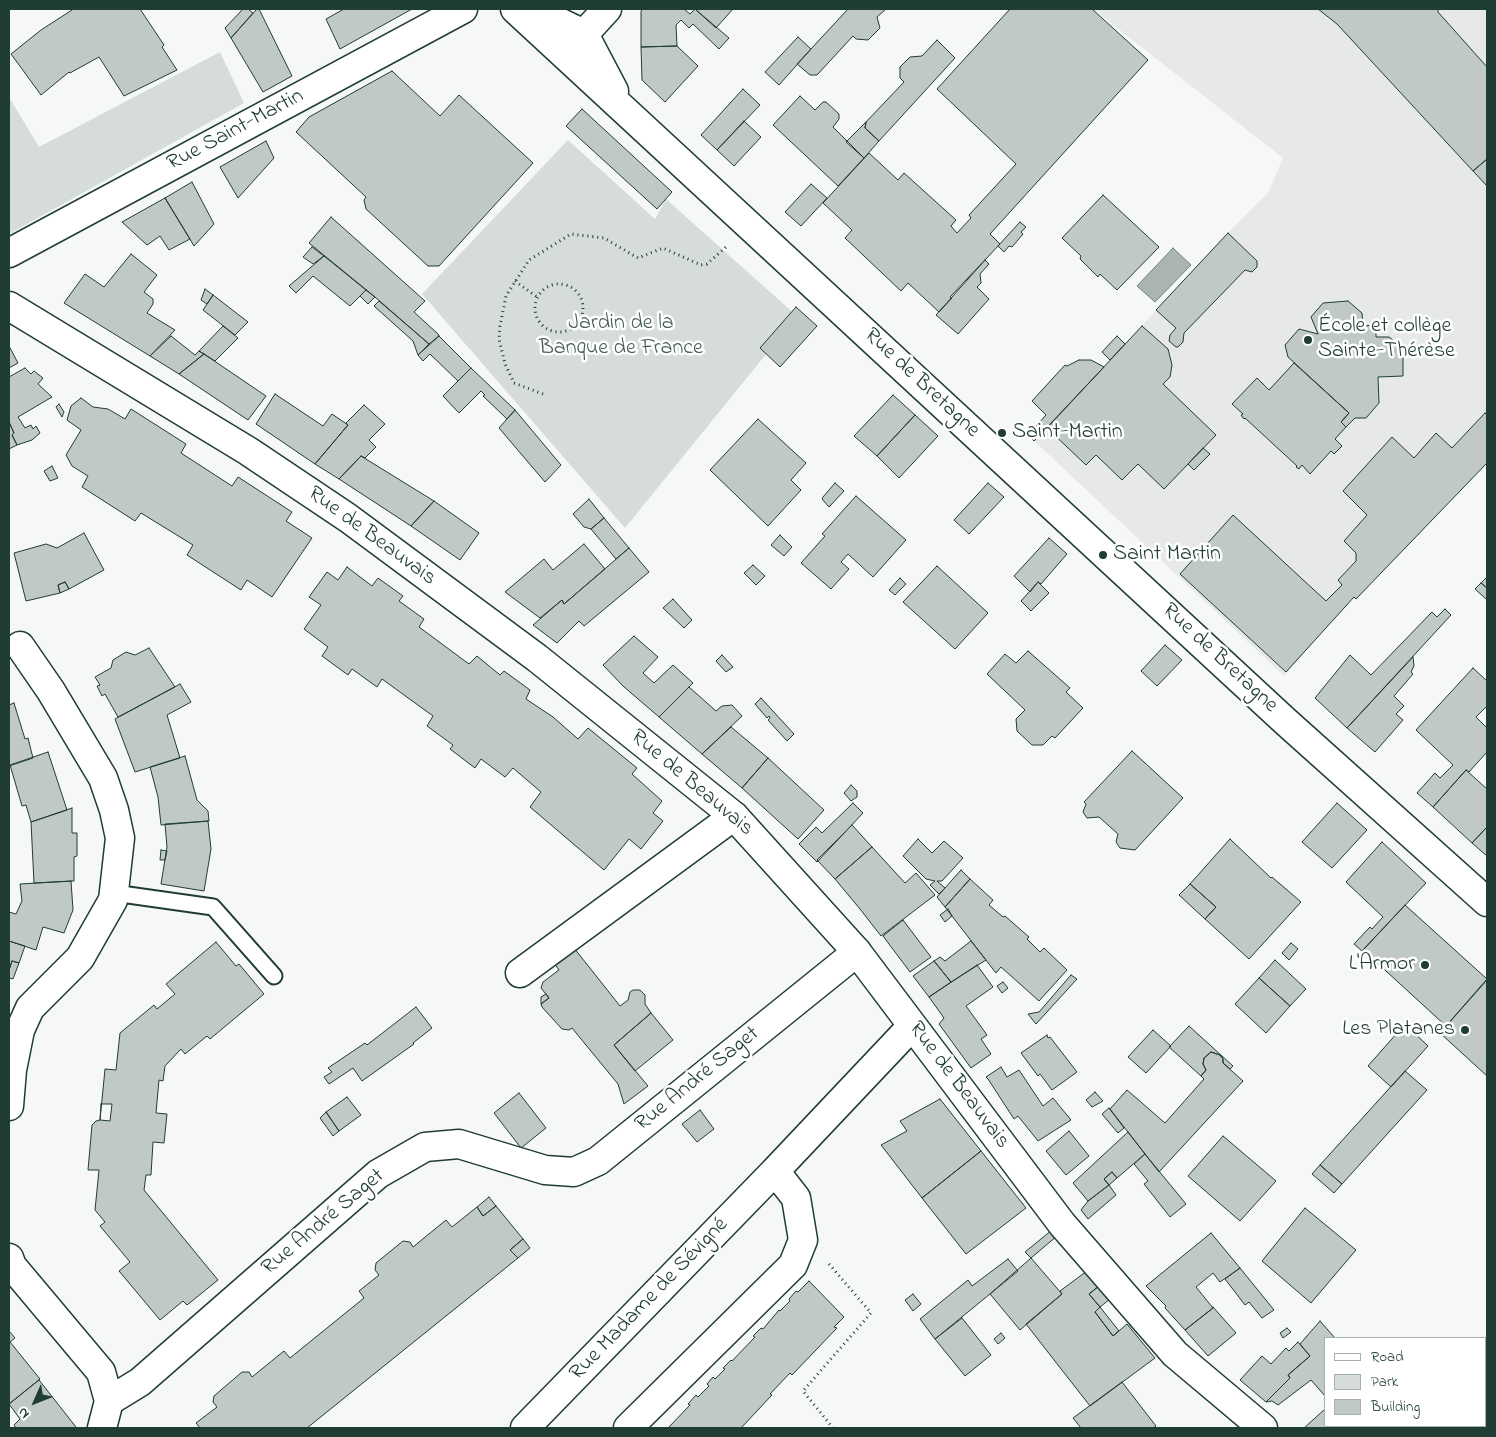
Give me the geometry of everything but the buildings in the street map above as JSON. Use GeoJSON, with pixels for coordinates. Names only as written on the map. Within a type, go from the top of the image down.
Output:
{"type":"FeatureCollection","features":[{"type":"Feature","properties":{"kind":"street","name":"Rue Saint-Martin"},"geometry":{"type":"LineString","coordinates":[[9,253],[463,9]]}},
{"type":"Feature","properties":{"kind":"street","name":"Rue de Bretagne"},"geometry":{"type":"LineString","coordinates":[[515,9],[1285,721],[1487,902]]}},
{"type":"Feature","properties":{"kind":"street"},"geometry":{"type":"LineString","coordinates":[[532,9],[584,34],[608,9]]}},
{"type":"Feature","properties":{"kind":"street","name":"Rue de Bretagne"},"geometry":{"type":"LineString","coordinates":[[584,34],[622,107]]}},
{"type":"Feature","properties":{"kind":"street","name":"Rue de Beauvais"},"geometry":{"type":"LineString","coordinates":[[9,306],[248,451],[348,518],[537,658],[734,816],[857,952],[1062,1224],[1175,1354],[1263,1428]]}},
{"type":"Feature","properties":{"kind":"street"},"geometry":{"type":"LineString","coordinates":[[9,1106],[12,1070],[20,1030],[30,1008],[80,958],[113,900],[120,838],[114,810],[103,778],[51,691],[20,646]]}},
{"type":"Feature","properties":{"kind":"street"},"geometry":{"type":"LineString","coordinates":[[520,973],[734,816]]}},
{"type":"Feature","properties":{"kind":"street","name":"Rue André Saget"},"geometry":{"type":"LineString","coordinates":[[109,1401],[140,1382],[378,1174],[426,1147],[459,1144],[545,1170],[574,1172],[598,1161],[857,952]]}},
{"type":"Feature","properties":{"kind":"street","name":"Rue Madame de Sévigné"},"geometry":{"type":"LineString","coordinates":[[525,1428],[775,1171],[912,1026]]}},
{"type":"Feature","properties":{"kind":"street"},"geometry":{"type":"LineString","coordinates":[[628,1428],[793,1265],[803,1240],[796,1198],[775,1171]]}},
{"type":"Feature","properties":{"kind":"street"},"geometry":{"type":"LineString","coordinates":[[9,1258],[12,1266],[101,1372],[109,1401],[102,1428]]}},
{"type":"Feature","properties":{"kind":"lane"},"geometry":{"type":"LineString","coordinates":[[114,894],[213,907],[274,976]]}},
{"type":"Feature","properties":{"kind":"path"},"geometry":{"type":"LineString","coordinates":[[543,394],[514,383],[505,364],[500,339],[500,326],[506,296],[529,260],[571,234],[604,238],[638,258],[663,248],[701,265],[707,264],[749,225]]}},
{"type":"Feature","properties":{"kind":"path"},"geometry":{"type":"LineString","coordinates":[[515,281],[537,297]]}},
{"type":"Feature","properties":{"kind":"path"},"geometry":{"type":"LineString","coordinates":[[556,284],[571,287],[581,299],[582,315],[579,322],[565,332],[557,333],[549,330],[537,320],[535,312],[537,297],[542,291],[556,284]]}},
{"type":"Feature","properties":{"kind":"path"},"geometry":{"type":"LineString","coordinates":[[803,1240],[814,1247],[871,1313],[803,1391],[833,1428]]}},
{"type":"Feature","properties":{"kind":"shaded area","name":"École et collège Sainte-Thérèse"},"geometry":{"type":"Polygon","coordinates":[[[1093,9],[1487,9],[1487,463],[1356,599],[1353,597],[1284,676],[1028,435],[1046,415],[1032,401],[1065,365],[1067,366],[1079,360],[1091,360],[1104,367],[1110,360],[1102,352],[1117,336],[1126,343],[1228,233],[1268,193],[1283,158],[1093,9]]]}},
{"type":"Feature","properties":{"kind":"shaded area"},"geometry":{"type":"Polygon","coordinates":[[[1173,248],[1191,265],[1155,302],[1137,286],[1173,248]]]}},
{"type":"Feature","properties":{"kind":"green space"},"geometry":{"type":"Polygon","coordinates":[[[220,52],[244,103],[9,234],[9,97],[39,147],[220,52]]]}},
{"type":"Feature","properties":{"kind":"green space","name":"Jardin de la Banque de France"},"geometry":{"type":"Polygon","coordinates":[[[568,140],[655,219],[666,199],[797,316],[625,528],[422,294],[568,140]]]}},
{"type":"Feature","properties":{"kind":"place","name":"École et collège Sainte-Thérèse"},"geometry":{"type":"Point","coordinates":[1308,340]}},
{"type":"Feature","properties":{"kind":"place","name":"Saint-Martin"},"geometry":{"type":"Point","coordinates":[1002,433]}},
{"type":"Feature","properties":{"kind":"place","name":"Saint Martin"},"geometry":{"type":"Point","coordinates":[1103,555]}},
{"type":"Feature","properties":{"kind":"place","name":"L'Armor"},"geometry":{"type":"Point","coordinates":[1425,965]}},
{"type":"Feature","properties":{"kind":"place","name":"Les Platanes"},"geometry":{"type":"Point","coordinates":[1465,1030]}}]}
